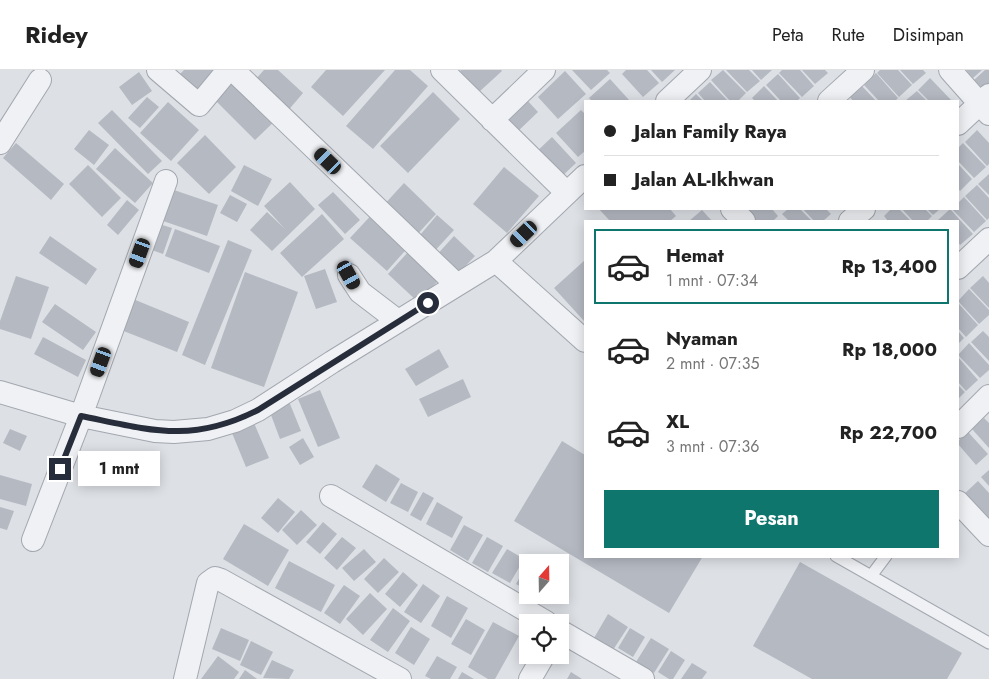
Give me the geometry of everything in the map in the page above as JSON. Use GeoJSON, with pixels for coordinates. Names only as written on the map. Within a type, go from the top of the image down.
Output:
{"type":"FeatureCollection","features":[{"type":"Feature","properties":{"kind":"street"},"geometry":{"type":"LineString","coordinates":[[158,70],[200,104],[228,70]]}},
{"type":"Feature","properties":{"kind":"street"},"geometry":{"type":"LineString","coordinates":[[233,70],[457,285]]}},
{"type":"Feature","properties":{"kind":"street"},"geometry":{"type":"LineString","coordinates":[[442,70],[567,193]]}},
{"type":"Feature","properties":{"kind":"street"},"geometry":{"type":"LineString","coordinates":[[492,120],[544,70]]}},
{"type":"Feature","properties":{"kind":"street"},"geometry":{"type":"LineString","coordinates":[[668,100],[700,70]]}},
{"type":"Feature","properties":{"kind":"street"},"geometry":{"type":"LineString","coordinates":[[830,100],[863,70]]}},
{"type":"Feature","properties":{"kind":"street"},"geometry":{"type":"LineString","coordinates":[[950,70],[986,104],[959,123]]}},
{"type":"Feature","properties":{"kind":"street"},"geometry":{"type":"LineString","coordinates":[[0,143],[40,80]]}},
{"type":"Feature","properties":{"kind":"street"},"geometry":{"type":"LineString","coordinates":[[0,392],[81,416],[155,431],[174,432],[208,429],[234,422],[258,410],[496,261],[584,177]]}},
{"type":"Feature","properties":{"kind":"street"},"geometry":{"type":"LineString","coordinates":[[33,540],[81,416],[166,181]]}},
{"type":"Feature","properties":{"kind":"street"},"geometry":{"type":"LineString","coordinates":[[733,210],[743,220]]}},
{"type":"Feature","properties":{"kind":"street"},"geometry":{"type":"LineString","coordinates":[[851,220],[863,210]]}},
{"type":"Feature","properties":{"kind":"street"},"geometry":{"type":"LineString","coordinates":[[959,267],[989,239]]}},
{"type":"Feature","properties":{"kind":"street"},"geometry":{"type":"LineString","coordinates":[[496,261],[584,340]]}},
{"type":"Feature","properties":{"kind":"street"},"geometry":{"type":"LineString","coordinates":[[349,275],[360,292],[398,322]]}},
{"type":"Feature","properties":{"kind":"street"},"geometry":{"type":"LineString","coordinates":[[959,426],[989,396]]}},
{"type":"Feature","properties":{"kind":"street"},"geometry":{"type":"LineString","coordinates":[[331,496],[532,614]]}},
{"type":"Feature","properties":{"kind":"street"},"geometry":{"type":"LineString","coordinates":[[959,503],[989,535]]}},
{"type":"Feature","properties":{"kind":"street"},"geometry":{"type":"LineString","coordinates":[[184,679],[208,584],[215,578],[400,679]]}},
{"type":"Feature","properties":{"kind":"street"},"geometry":{"type":"LineString","coordinates":[[569,636],[643,679]]}},
{"type":"Feature","properties":{"kind":"street"},"geometry":{"type":"LineString","coordinates":[[530,679],[539,664]]}},
{"type":"Feature","properties":{"kind":"lane"},"geometry":{"type":"LineString","coordinates":[[840,558],[989,643]]}},
{"type":"Feature","properties":{"kind":"lane"},"geometry":{"type":"LineString","coordinates":[[871,576],[884,558]]}},
{"type":"Feature","properties":{"kind":"building"},"geometry":{"type":"Polygon","coordinates":[[[184,70],[222,70],[200,94],[179,75],[184,70]]]}},
{"type":"Feature","properties":{"kind":"building"},"geometry":{"type":"Polygon","coordinates":[[[264,70],[278,70],[303,93],[286,113],[253,82],[264,70]]]}},
{"type":"Feature","properties":{"kind":"building"},"geometry":{"type":"Polygon","coordinates":[[[326,70],[385,70],[343,116],[311,87],[326,70]]]}},
{"type":"Feature","properties":{"kind":"building"},"geometry":{"type":"Polygon","coordinates":[[[395,70],[410,70],[428,86],[373,149],[346,126],[395,70]]]}},
{"type":"Feature","properties":{"kind":"building"},"geometry":{"type":"Polygon","coordinates":[[[461,70],[501,70],[502,71],[479,92],[461,70]]]}},
{"type":"Feature","properties":{"kind":"building"},"geometry":{"type":"Polygon","coordinates":[[[572,70],[607,70],[610,73],[591,90],[572,70]]]}},
{"type":"Feature","properties":{"kind":"building"},"geometry":{"type":"Polygon","coordinates":[[[626,70],[647,70],[659,83],[643,97],[622,74],[626,70]]]}},
{"type":"Feature","properties":{"kind":"building"},"geometry":{"type":"Polygon","coordinates":[[[651,70],[675,70],[662,82],[651,70]]]}},
{"type":"Feature","properties":{"kind":"building"},"geometry":{"type":"Polygon","coordinates":[[[723,70],[746,93],[739,100],[729,100],[711,80],[723,70]]]}},
{"type":"Feature","properties":{"kind":"building"},"geometry":{"type":"Polygon","coordinates":[[[726,70],[749,70],[760,81],[747,92],[726,70]]]}},
{"type":"Feature","properties":{"kind":"building"},"geometry":{"type":"Polygon","coordinates":[[[752,70],[772,70],[761,80],[752,70]]]}},
{"type":"Feature","properties":{"kind":"building"},"geometry":{"type":"Polygon","coordinates":[[[782,70],[800,70],[814,86],[802,97],[779,73],[782,70]]]}},
{"type":"Feature","properties":{"kind":"building"},"geometry":{"type":"Polygon","coordinates":[[[802,70],[825,70],[828,73],[815,84],[802,70]]]}},
{"type":"Feature","properties":{"kind":"building"},"geometry":{"type":"Polygon","coordinates":[[[880,70],[898,70],[912,85],[899,97],[877,73],[880,70]]]}},
{"type":"Feature","properties":{"kind":"building"},"geometry":{"type":"Polygon","coordinates":[[[900,70],[923,70],[926,73],[913,84],[900,70]]]}},
{"type":"Feature","properties":{"kind":"building"},"geometry":{"type":"Polygon","coordinates":[[[966,70],[982,70],[973,78],[966,70]]]}},
{"type":"Feature","properties":{"kind":"building"},"geometry":{"type":"Polygon","coordinates":[[[985,70],[989,70],[989,89],[986,92],[974,80],[985,70]]]}},
{"type":"Feature","properties":{"kind":"building"},"geometry":{"type":"Polygon","coordinates":[[[565,71],[586,94],[558,119],[538,97],[565,71]]]}},
{"type":"Feature","properties":{"kind":"building"},"geometry":{"type":"Polygon","coordinates":[[[139,72],[152,91],[132,105],[119,87],[139,72]]]}},
{"type":"Feature","properties":{"kind":"building"},"geometry":{"type":"Polygon","coordinates":[[[876,73],[898,98],[896,100],[878,100],[864,85],[876,73]]]}},
{"type":"Feature","properties":{"kind":"building"},"geometry":{"type":"Polygon","coordinates":[[[778,74],[800,98],[798,100],[780,100],[766,85],[778,74]]]}},
{"type":"Feature","properties":{"kind":"building"},"geometry":{"type":"Polygon","coordinates":[[[238,78],[278,118],[255,140],[215,100],[238,78]]]}},
{"type":"Feature","properties":{"kind":"building"},"geometry":{"type":"Polygon","coordinates":[[[930,78],[951,100],[928,100],[918,90],[930,78]]]}},
{"type":"Feature","properties":{"kind":"building"},"geometry":{"type":"Polygon","coordinates":[[[610,79],[629,100],[591,100],[589,98],[610,79]]]}},
{"type":"Feature","properties":{"kind":"building"},"geometry":{"type":"Polygon","coordinates":[[[710,82],[727,100],[704,100],[698,93],[710,82]]]}},
{"type":"Feature","properties":{"kind":"building"},"geometry":{"type":"Polygon","coordinates":[[[764,86],[777,100],[754,100],[752,98],[764,86]]]}},
{"type":"Feature","properties":{"kind":"building"},"geometry":{"type":"Polygon","coordinates":[[[862,86],[875,100],[852,100],[850,97],[862,86]]]}},
{"type":"Feature","properties":{"kind":"building"},"geometry":{"type":"Polygon","coordinates":[[[917,91],[926,100],[906,100],[917,91]]]}},
{"type":"Feature","properties":{"kind":"building"},"geometry":{"type":"Polygon","coordinates":[[[433,92],[460,119],[408,173],[380,146],[433,92]]]}},
{"type":"Feature","properties":{"kind":"building"},"geometry":{"type":"Polygon","coordinates":[[[696,94],[702,100],[690,100],[696,94]]]}},
{"type":"Feature","properties":{"kind":"building"},"geometry":{"type":"Polygon","coordinates":[[[147,97],[159,107],[140,128],[128,118],[147,97]]]}},
{"type":"Feature","properties":{"kind":"building"},"geometry":{"type":"Polygon","coordinates":[[[526,99],[538,112],[514,135],[502,122],[526,99]]]}},
{"type":"Feature","properties":{"kind":"building"},"geometry":{"type":"Polygon","coordinates":[[[168,102],[199,130],[171,161],[140,133],[168,102]]]}},
{"type":"Feature","properties":{"kind":"building"},"geometry":{"type":"Polygon","coordinates":[[[112,110],[162,161],[148,174],[98,123],[112,110]]]}},
{"type":"Feature","properties":{"kind":"building"},"geometry":{"type":"Polygon","coordinates":[[[581,110],[584,113],[584,152],[578,157],[556,133],[581,110]]]}},
{"type":"Feature","properties":{"kind":"building"},"geometry":{"type":"Polygon","coordinates":[[[89,130],[109,145],[94,165],[74,149],[89,130]]]}},
{"type":"Feature","properties":{"kind":"building"},"geometry":{"type":"Polygon","coordinates":[[[977,130],[989,143],[989,164],[987,166],[965,142],[977,130]]]}},
{"type":"Feature","properties":{"kind":"building"},"geometry":{"type":"Polygon","coordinates":[[[205,135],[236,167],[209,194],[177,163],[205,135]]]}},
{"type":"Feature","properties":{"kind":"building"},"geometry":{"type":"Polygon","coordinates":[[[552,137],[576,163],[557,181],[533,155],[552,137]]]}},
{"type":"Feature","properties":{"kind":"building"},"geometry":{"type":"Polygon","coordinates":[[[16,143],[64,184],[51,200],[3,158],[16,143]]]}},
{"type":"Feature","properties":{"kind":"building"},"geometry":{"type":"Polygon","coordinates":[[[963,143],[986,167],[974,178],[959,162],[959,147],[963,143]]]}},
{"type":"Feature","properties":{"kind":"building"},"geometry":{"type":"Polygon","coordinates":[[[115,148],[153,183],[135,203],[96,169],[115,148]]]}},
{"type":"Feature","properties":{"kind":"building"},"geometry":{"type":"Polygon","coordinates":[[[88,165],[121,198],[102,217],[69,184],[88,165]]]}},
{"type":"Feature","properties":{"kind":"building"},"geometry":{"type":"Polygon","coordinates":[[[244,165],[272,179],[258,206],[231,191],[244,165]]]}},
{"type":"Feature","properties":{"kind":"building"},"geometry":{"type":"Polygon","coordinates":[[[959,165],[972,179],[960,191],[959,190],[959,165]]]}},
{"type":"Feature","properties":{"kind":"building"},"geometry":{"type":"Polygon","coordinates":[[[504,167],[539,196],[507,233],[473,204],[504,167]]]}},
{"type":"Feature","properties":{"kind":"building"},"geometry":{"type":"Polygon","coordinates":[[[989,174],[989,195],[978,184],[989,174]]]}},
{"type":"Feature","properties":{"kind":"building"},"geometry":{"type":"Polygon","coordinates":[[[290,182],[315,209],[272,251],[250,230],[267,212],[285,229],[264,206],[290,182]]]}},
{"type":"Feature","properties":{"kind":"building"},"geometry":{"type":"Polygon","coordinates":[[[404,183],[436,214],[414,238],[382,207],[404,183]]]}},
{"type":"Feature","properties":{"kind":"building"},"geometry":{"type":"Polygon","coordinates":[[[977,185],[989,198],[989,218],[987,220],[965,196],[977,185]]]}},
{"type":"Feature","properties":{"kind":"building"},"geometry":{"type":"Polygon","coordinates":[[[174,190],[218,205],[207,236],[163,221],[174,190]]]}},
{"type":"Feature","properties":{"kind":"building"},"geometry":{"type":"Polygon","coordinates":[[[333,192],[360,220],[345,234],[318,205],[333,192]]]}},
{"type":"Feature","properties":{"kind":"building"},"geometry":{"type":"Polygon","coordinates":[[[230,195],[247,204],[237,222],[220,213],[230,195]]]}},
{"type":"Feature","properties":{"kind":"building"},"geometry":{"type":"Polygon","coordinates":[[[964,197],[986,221],[974,232],[953,210],[959,210],[959,202],[964,197]]]}},
{"type":"Feature","properties":{"kind":"building"},"geometry":{"type":"Polygon","coordinates":[[[127,200],[139,210],[118,235],[107,225],[127,200]]]}},
{"type":"Feature","properties":{"kind":"building"},"geometry":{"type":"Polygon","coordinates":[[[376,210],[412,243],[387,271],[350,238],[376,210]]]}},
{"type":"Feature","properties":{"kind":"building"},"geometry":{"type":"Polygon","coordinates":[[[600,210],[671,210],[676,216],[671,220],[609,220],[600,210]]]}},
{"type":"Feature","properties":{"kind":"building"},"geometry":{"type":"Polygon","coordinates":[[[702,210],[711,220],[690,220],[702,210]]]}},
{"type":"Feature","properties":{"kind":"building"},"geometry":{"type":"Polygon","coordinates":[[[741,210],[773,210],[778,216],[774,220],[751,220],[741,210]]]}},
{"type":"Feature","properties":{"kind":"building"},"geometry":{"type":"Polygon","coordinates":[[[787,210],[801,210],[811,220],[788,220],[782,214],[787,210]]]}},
{"type":"Feature","properties":{"kind":"building"},"geometry":{"type":"Polygon","coordinates":[[[804,210],[827,210],[831,214],[824,220],[813,220],[804,210]]]}},
{"type":"Feature","properties":{"kind":"building"},"geometry":{"type":"Polygon","coordinates":[[[890,210],[900,210],[910,220],[887,220],[884,216],[890,210]]]}},
{"type":"Feature","properties":{"kind":"building"},"geometry":{"type":"Polygon","coordinates":[[[903,210],[926,210],[932,216],[928,220],[912,220],[903,210]]]}},
{"type":"Feature","properties":{"kind":"building"},"geometry":{"type":"Polygon","coordinates":[[[928,210],[939,210],[933,215],[928,210]]]}},
{"type":"Feature","properties":{"kind":"building"},"geometry":{"type":"Polygon","coordinates":[[[951,210],[973,234],[960,245],[959,220],[938,220],[951,210]]]}},
{"type":"Feature","properties":{"kind":"building"},"geometry":{"type":"Polygon","coordinates":[[[322,214],[344,239],[302,277],[280,253],[322,214]]]}},
{"type":"Feature","properties":{"kind":"building"},"geometry":{"type":"Polygon","coordinates":[[[437,215],[454,230],[431,255],[415,241],[437,215]]]}},
{"type":"Feature","properties":{"kind":"building"},"geometry":{"type":"Polygon","coordinates":[[[159,224],[172,228],[163,254],[149,249],[159,224]]]}},
{"type":"Feature","properties":{"kind":"building"},"geometry":{"type":"Polygon","coordinates":[[[175,229],[220,246],[209,273],[165,256],[175,229]]]}},
{"type":"Feature","properties":{"kind":"building"},"geometry":{"type":"Polygon","coordinates":[[[50,236],[97,269],[86,285],[39,253],[50,236]]]}},
{"type":"Feature","properties":{"kind":"building"},"geometry":{"type":"Polygon","coordinates":[[[454,236],[475,256],[454,278],[433,259],[454,236]]]}},
{"type":"Feature","properties":{"kind":"building"},"geometry":{"type":"Polygon","coordinates":[[[228,240],[252,250],[205,365],[182,355],[228,240]]]}},
{"type":"Feature","properties":{"kind":"building"},"geometry":{"type":"Polygon","coordinates":[[[409,251],[439,280],[418,302],[388,274],[409,251]]]}},
{"type":"Feature","properties":{"kind":"building"},"geometry":{"type":"Polygon","coordinates":[[[584,261],[584,321],[554,288],[584,261]]]}},
{"type":"Feature","properties":{"kind":"building"},"geometry":{"type":"Polygon","coordinates":[[[325,269],[337,302],[316,309],[304,276],[325,269]]]}},
{"type":"Feature","properties":{"kind":"building"},"geometry":{"type":"Polygon","coordinates":[[[245,272],[298,292],[264,387],[211,368],[245,272]]]}},
{"type":"Feature","properties":{"kind":"building"},"geometry":{"type":"Polygon","coordinates":[[[16,276],[49,287],[31,339],[0,329],[0,321],[16,276]]]}},
{"type":"Feature","properties":{"kind":"building"},"geometry":{"type":"Polygon","coordinates":[[[983,276],[989,283],[989,308],[970,288],[983,276]]]}},
{"type":"Feature","properties":{"kind":"building"},"geometry":{"type":"Polygon","coordinates":[[[969,289],[989,310],[989,315],[979,324],[959,300],[969,289]]]}},
{"type":"Feature","properties":{"kind":"building"},"geometry":{"type":"Polygon","coordinates":[[[133,299],[189,322],[177,352],[121,330],[133,299]]]}},
{"type":"Feature","properties":{"kind":"building"},"geometry":{"type":"Polygon","coordinates":[[[55,304],[96,332],[83,350],[42,322],[55,304]]]}},
{"type":"Feature","properties":{"kind":"building"},"geometry":{"type":"Polygon","coordinates":[[[959,304],[978,325],[966,337],[959,329],[959,304]]]}},
{"type":"Feature","properties":{"kind":"building"},"geometry":{"type":"Polygon","coordinates":[[[983,331],[989,337],[989,361],[971,342],[983,331]]]}},
{"type":"Feature","properties":{"kind":"building"},"geometry":{"type":"Polygon","coordinates":[[[959,332],[964,338],[959,343],[959,332]]]}},
{"type":"Feature","properties":{"kind":"building"},"geometry":{"type":"Polygon","coordinates":[[[43,337],[86,360],[78,377],[34,354],[43,337]]]}},
{"type":"Feature","properties":{"kind":"building"},"geometry":{"type":"Polygon","coordinates":[[[969,343],[989,365],[989,370],[980,378],[959,354],[969,343]]]}},
{"type":"Feature","properties":{"kind":"building"},"geometry":{"type":"Polygon","coordinates":[[[439,349],[449,367],[416,386],[405,369],[439,349]]]}},
{"type":"Feature","properties":{"kind":"building"},"geometry":{"type":"Polygon","coordinates":[[[959,358],[978,380],[966,391],[959,383],[959,358]]]}},
{"type":"Feature","properties":{"kind":"building"},"geometry":{"type":"Polygon","coordinates":[[[463,379],[471,397],[428,417],[419,399],[463,379]]]}},
{"type":"Feature","properties":{"kind":"building"},"geometry":{"type":"Polygon","coordinates":[[[959,386],[965,392],[959,398],[959,386]]]}},
{"type":"Feature","properties":{"kind":"building"},"geometry":{"type":"Polygon","coordinates":[[[320,390],[340,438],[318,447],[298,399],[320,390]]]}},
{"type":"Feature","properties":{"kind":"building"},"geometry":{"type":"Polygon","coordinates":[[[288,399],[301,431],[280,439],[268,407],[288,399]]]}},
{"type":"Feature","properties":{"kind":"building"},"geometry":{"type":"Polygon","coordinates":[[[984,418],[989,423],[989,448],[972,429],[984,418]]]}},
{"type":"Feature","properties":{"kind":"building"},"geometry":{"type":"Polygon","coordinates":[[[254,423],[269,458],[246,467],[232,433],[254,423]]]}},
{"type":"Feature","properties":{"kind":"building"},"geometry":{"type":"Polygon","coordinates":[[[10,429],[27,436],[20,451],[3,443],[10,429]]]}},
{"type":"Feature","properties":{"kind":"building"},"geometry":{"type":"Polygon","coordinates":[[[968,432],[988,454],[976,465],[959,445],[959,440],[968,432]]]}},
{"type":"Feature","properties":{"kind":"building"},"geometry":{"type":"Polygon","coordinates":[[[303,438],[314,457],[300,465],[289,447],[303,438]]]}},
{"type":"Feature","properties":{"kind":"building"},"geometry":{"type":"Polygon","coordinates":[[[562,441],[584,454],[584,558],[702,558],[669,613],[514,521],[562,441]]]}},
{"type":"Feature","properties":{"kind":"building"},"geometry":{"type":"Polygon","coordinates":[[[376,464],[400,479],[386,502],[362,487],[376,464]]]}},
{"type":"Feature","properties":{"kind":"building"},"geometry":{"type":"Polygon","coordinates":[[[989,470],[989,486],[981,477],[989,470]]]}},
{"type":"Feature","properties":{"kind":"building"},"geometry":{"type":"Polygon","coordinates":[[[0,475],[32,484],[26,506],[0,499],[0,475]]]}},
{"type":"Feature","properties":{"kind":"building"},"geometry":{"type":"Polygon","coordinates":[[[978,481],[989,493],[989,523],[963,495],[978,481]]]}},
{"type":"Feature","properties":{"kind":"building"},"geometry":{"type":"Polygon","coordinates":[[[401,483],[418,492],[408,512],[390,503],[401,483]]]}},
{"type":"Feature","properties":{"kind":"building"},"geometry":{"type":"Polygon","coordinates":[[[423,492],[434,498],[421,521],[410,515],[423,492]]]}},
{"type":"Feature","properties":{"kind":"building"},"geometry":{"type":"Polygon","coordinates":[[[278,498],[295,512],[278,533],[261,518],[278,498]]]}},
{"type":"Feature","properties":{"kind":"building"},"geometry":{"type":"Polygon","coordinates":[[[437,502],[463,517],[452,538],[426,524],[437,502]]]}},
{"type":"Feature","properties":{"kind":"building"},"geometry":{"type":"Polygon","coordinates":[[[0,507],[14,511],[7,530],[0,528],[0,507]]]}},
{"type":"Feature","properties":{"kind":"building"},"geometry":{"type":"Polygon","coordinates":[[[301,510],[317,525],[297,545],[282,530],[301,510]]]}},
{"type":"Feature","properties":{"kind":"building"},"geometry":{"type":"Polygon","coordinates":[[[323,522],[337,534],[320,554],[306,542],[323,522]]]}},
{"type":"Feature","properties":{"kind":"building"},"geometry":{"type":"Polygon","coordinates":[[[244,524],[289,550],[268,586],[223,559],[244,524]]]}},
{"type":"Feature","properties":{"kind":"building"},"geometry":{"type":"Polygon","coordinates":[[[464,525],[483,535],[468,561],[450,550],[464,525]]]}},
{"type":"Feature","properties":{"kind":"building"},"geometry":{"type":"Polygon","coordinates":[[[342,537],[356,548],[337,570],[324,558],[342,537]]]}},
{"type":"Feature","properties":{"kind":"building"},"geometry":{"type":"Polygon","coordinates":[[[487,537],[503,546],[488,572],[472,563],[487,537]]]}},
{"type":"Feature","properties":{"kind":"building"},"geometry":{"type":"Polygon","coordinates":[[[364,549],[376,562],[354,581],[342,568],[364,549]]]}},
{"type":"Feature","properties":{"kind":"building"},"geometry":{"type":"Polygon","coordinates":[[[507,549],[519,556],[519,568],[510,583],[492,573],[507,549]]]}},
{"type":"Feature","properties":{"kind":"building"},"geometry":{"type":"Polygon","coordinates":[[[384,558],[399,572],[378,593],[364,579],[384,558]]]}},
{"type":"Feature","properties":{"kind":"building"},"geometry":{"type":"Polygon","coordinates":[[[289,561],[335,585],[321,612],[275,588],[289,561]]]}},
{"type":"Feature","properties":{"kind":"building"},"geometry":{"type":"Polygon","coordinates":[[[800,562],[962,653],[947,679],[812,679],[753,646],[800,562]]]}},
{"type":"Feature","properties":{"kind":"building"},"geometry":{"type":"Polygon","coordinates":[[[403,572],[418,585],[400,607],[385,594],[403,572]]]}},
{"type":"Feature","properties":{"kind":"building"},"geometry":{"type":"Polygon","coordinates":[[[423,584],[440,596],[421,623],[404,612],[423,584]]]}},
{"type":"Feature","properties":{"kind":"building"},"geometry":{"type":"Polygon","coordinates":[[[344,585],[360,596],[340,624],[324,613],[344,585]]]}},
{"type":"Feature","properties":{"kind":"building"},"geometry":{"type":"Polygon","coordinates":[[[370,593],[387,609],[363,635],[346,619],[370,593]]]}},
{"type":"Feature","properties":{"kind":"building"},"geometry":{"type":"Polygon","coordinates":[[[447,596],[468,608],[451,638],[431,626],[447,596]]]}},
{"type":"Feature","properties":{"kind":"building"},"geometry":{"type":"Polygon","coordinates":[[[393,608],[410,621],[388,652],[370,640],[393,608]]]}},
{"type":"Feature","properties":{"kind":"building"},"geometry":{"type":"Polygon","coordinates":[[[608,614],[628,627],[613,650],[594,638],[608,614]]]}},
{"type":"Feature","properties":{"kind":"building"},"geometry":{"type":"Polygon","coordinates":[[[466,619],[485,630],[471,655],[451,644],[466,619]]]}},
{"type":"Feature","properties":{"kind":"building"},"geometry":{"type":"Polygon","coordinates":[[[493,622],[519,636],[495,679],[488,679],[468,667],[493,622]]]}},
{"type":"Feature","properties":{"kind":"building"},"geometry":{"type":"Polygon","coordinates":[[[411,627],[430,639],[414,665],[395,653],[411,627]]]}},
{"type":"Feature","properties":{"kind":"building"},"geometry":{"type":"Polygon","coordinates":[[[221,628],[249,640],[240,661],[212,649],[221,628]]]}},
{"type":"Feature","properties":{"kind":"building"},"geometry":{"type":"Polygon","coordinates":[[[630,628],[645,637],[633,657],[618,648],[630,628]]]}},
{"type":"Feature","properties":{"kind":"building"},"geometry":{"type":"Polygon","coordinates":[[[651,638],[669,649],[654,673],[636,662],[651,638]]]}},
{"type":"Feature","properties":{"kind":"building"},"geometry":{"type":"Polygon","coordinates":[[[251,641],[273,652],[261,675],[240,665],[251,641]]]}},
{"type":"Feature","properties":{"kind":"building"},"geometry":{"type":"Polygon","coordinates":[[[671,651],[685,660],[673,679],[669,679],[658,672],[671,651]]]}},
{"type":"Feature","properties":{"kind":"building"},"geometry":{"type":"Polygon","coordinates":[[[218,656],[239,672],[234,679],[201,679],[218,656]]]}},
{"type":"Feature","properties":{"kind":"building"},"geometry":{"type":"Polygon","coordinates":[[[437,656],[457,667],[450,679],[431,679],[425,676],[437,656]]]}},
{"type":"Feature","properties":{"kind":"building"},"geometry":{"type":"Polygon","coordinates":[[[272,660],[294,670],[289,679],[263,678],[272,660]]]}},
{"type":"Feature","properties":{"kind":"building"},"geometry":{"type":"Polygon","coordinates":[[[692,663],[707,672],[702,679],[681,679],[692,663]]]}},
{"type":"Feature","properties":{"kind":"building"},"geometry":{"type":"Polygon","coordinates":[[[245,670],[257,679],[239,679],[245,670]]]}},
{"type":"Feature","properties":{"kind":"building"},"geometry":{"type":"Polygon","coordinates":[[[462,672],[474,679],[458,679],[462,672]]]}},
{"type":"Feature","properties":{"kind":"building"},"geometry":{"type":"Polygon","coordinates":[[[571,672],[582,679],[567,679],[571,672]]]}},
{"type":"Feature","properties":{"kind":"route"},"geometry":{"type":"LineString","coordinates":[[60,469],[81,416],[155,431],[174,432],[208,429],[234,422],[258,410],[428,303]]}}]}
